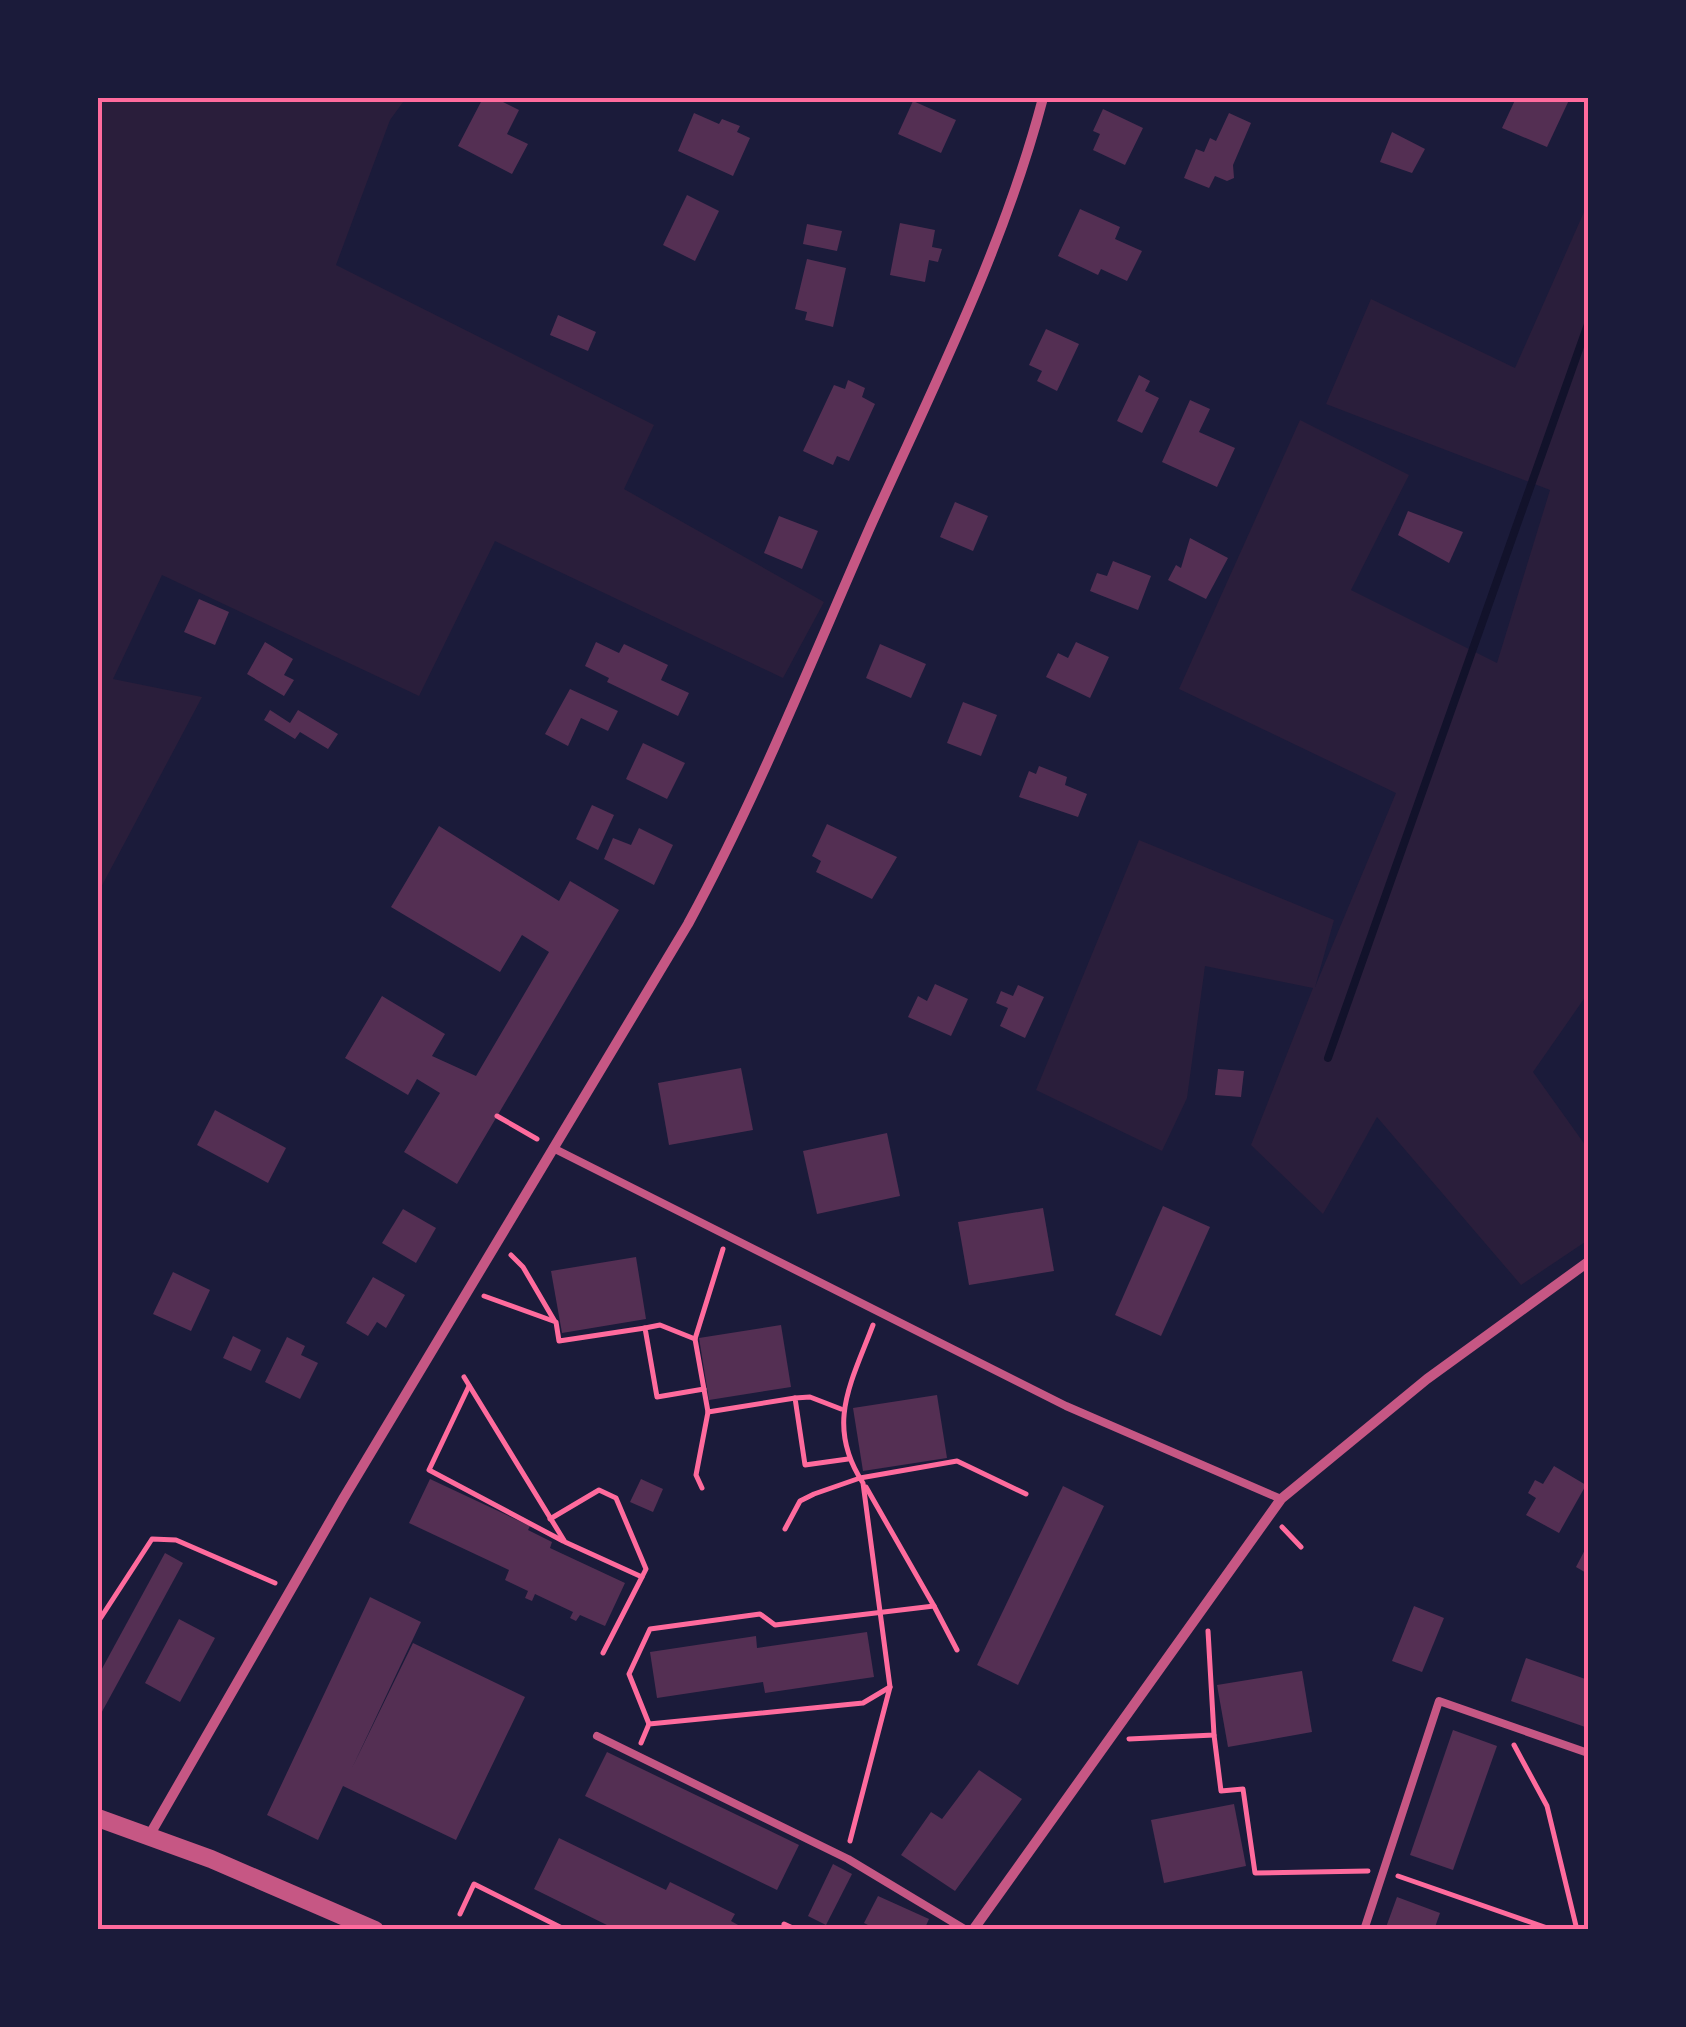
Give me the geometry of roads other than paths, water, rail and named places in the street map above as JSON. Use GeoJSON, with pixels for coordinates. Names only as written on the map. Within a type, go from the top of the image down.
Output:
{"type":"FeatureCollection","features":[{"type":"Feature","properties":{"kind":"street"},"geometry":{"type":"LineString","coordinates":[[149,1836],[292,1588],[688,924],[739,830],[987,268],[1029,150],[1042,98]]}},
{"type":"Feature","properties":{"kind":"street"},"geometry":{"type":"LineString","coordinates":[[970,1930],[1281,1499],[1427,1379],[1588,1262]]}},
{"type":"Feature","properties":{"kind":"street"},"geometry":{"type":"LineString","coordinates":[[98,1818],[375,1930]]}},
{"type":"Feature","properties":{"kind":"lane"},"geometry":{"type":"LineString","coordinates":[[553,1148],[1066,1406],[1281,1499]]}},
{"type":"Feature","properties":{"kind":"lane"},"geometry":{"type":"LineString","coordinates":[[1364,1930],[1439,1701],[1588,1753]]}},
{"type":"Feature","properties":{"kind":"lane"},"geometry":{"type":"LineString","coordinates":[[598,1736],[848,1859],[970,1930]]}},
{"type":"Feature","properties":{"kind":"waterway"},"geometry":{"type":"LineString","coordinates":[[1328,1058],[1588,324]]}}]}
